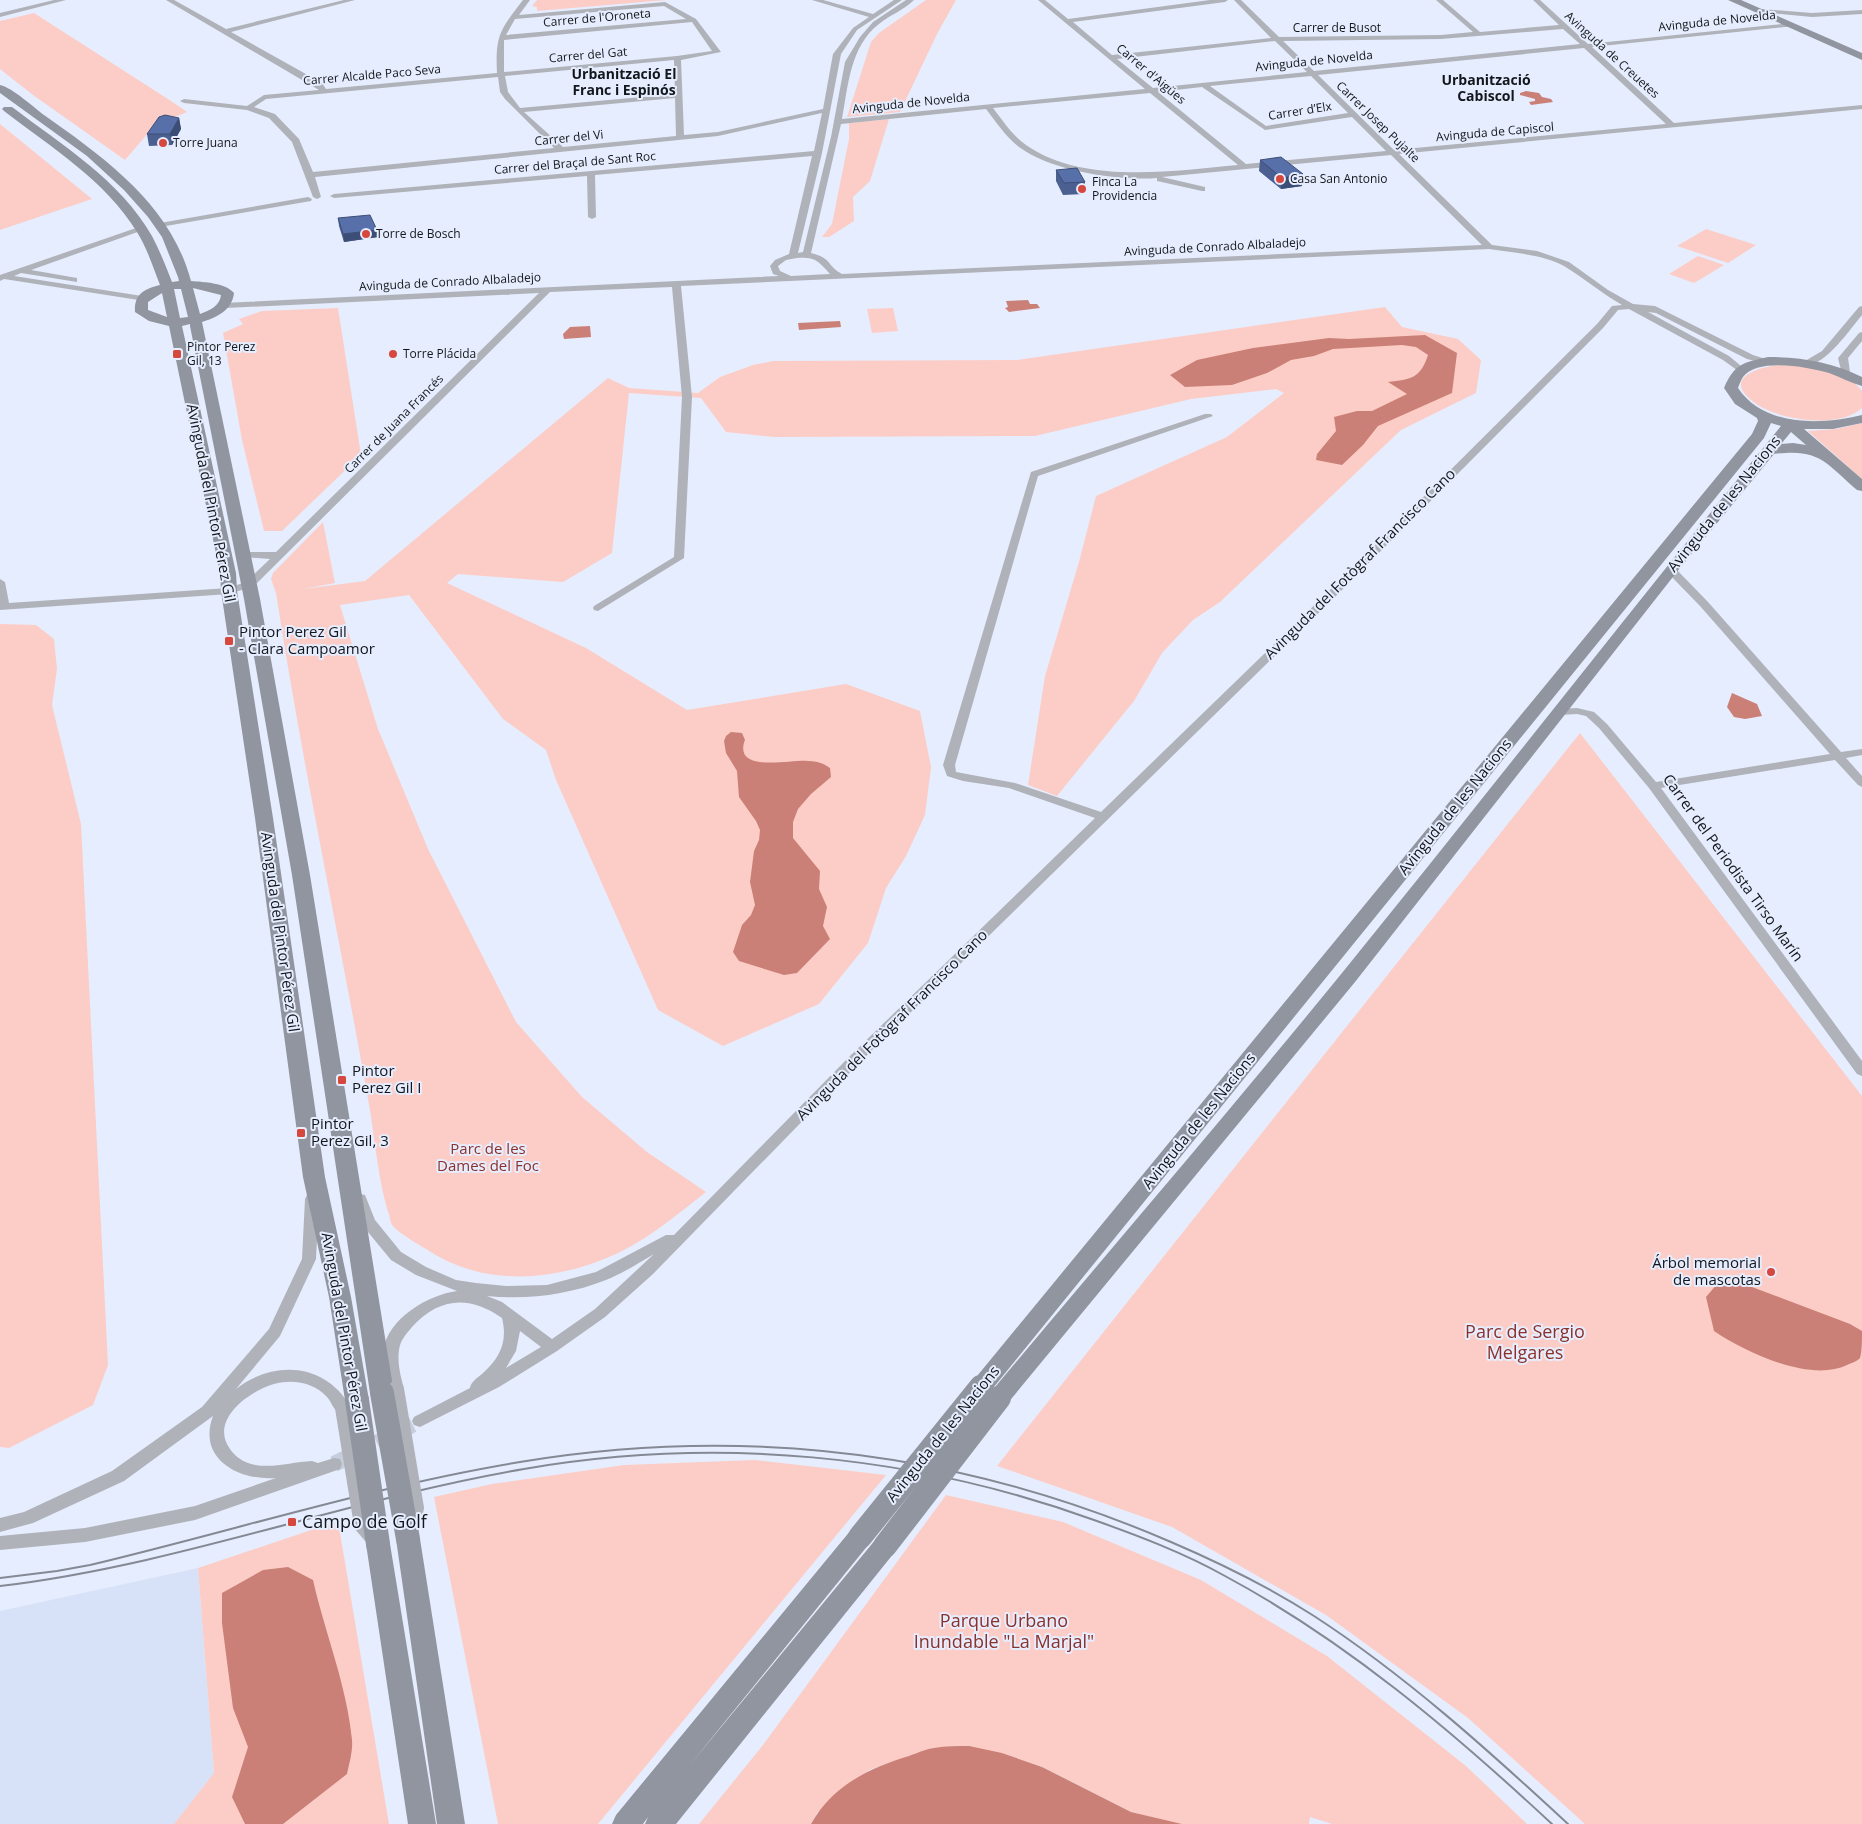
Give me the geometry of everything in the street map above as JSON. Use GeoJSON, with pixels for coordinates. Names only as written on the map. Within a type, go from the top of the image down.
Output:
{"type":"FeatureCollection","features":[{"type":"Feature","properties":{"kind":"main road","name":"Avinguda del Pintor Pérez Gil"},"geometry":{"type":"LineString","coordinates":[[0,88],[110,169],[140,199],[168,237],[186,284],[250,584],[296,849],[348,1163],[389,1391],[408,1539],[451,1824]]}},
{"type":"Feature","properties":{"kind":"main road","name":"Avinguda del Pintor Pérez Gil"},"geometry":{"type":"LineString","coordinates":[[0,103],[99,180],[123,204],[142,228],[167,286],[228,573],[229,591],[264,818],[314,1176],[340,1297],[350,1404],[378,1544],[422,1824]]}},
{"type":"Feature","properties":{"kind":"main road"},"geometry":{"type":"LineString","coordinates":[[186,284],[202,285],[228,293],[229,300],[226,305],[215,312],[194,320],[175,322],[154,318],[142,312],[141,301],[148,295],[167,286],[186,284]]}},
{"type":"Feature","properties":{"kind":"main road"},"geometry":{"type":"LineString","coordinates":[[1762,414],[1739,400],[1731,388],[1732,378],[1741,370],[1757,364],[1808,362],[1844,372],[1862,382]]}},
{"type":"Feature","properties":{"kind":"main road","name":"Avinguda de les Nacions"},"geometry":{"type":"LineString","coordinates":[[885,1546],[990,1393],[1759,435],[1765,421],[1762,414]]}},
{"type":"Feature","properties":{"kind":"main road"},"geometry":{"type":"LineString","coordinates":[[1792,423],[1795,428],[1862,487]]}},
{"type":"Feature","properties":{"kind":"main road","name":"Avinguda de les Nacions"},"geometry":{"type":"LineString","coordinates":[[990,1393],[1348,978],[1560,712],[1670,570],[1767,450],[1792,423]]}},
{"type":"Feature","properties":{"kind":"main road"},"geometry":{"type":"LineString","coordinates":[[1767,450],[1793,447],[1823,453]]}},
{"type":"Feature","properties":{"kind":"main road","name":"Avinguda de les Nacions"},"geometry":{"type":"LineString","coordinates":[[626,1824],[860,1537]]}},
{"type":"Feature","properties":{"kind":"street"},"geometry":{"type":"LineString","coordinates":[[0,15],[63,0]]}},
{"type":"Feature","properties":{"kind":"street"},"geometry":{"type":"LineString","coordinates":[[169,0],[319,85],[324,91]]}},
{"type":"Feature","properties":{"kind":"street"},"geometry":{"type":"LineString","coordinates":[[224,32],[352,0]]}},
{"type":"Feature","properties":{"kind":"street"},"geometry":{"type":"LineString","coordinates":[[527,0],[501,38],[501,74],[504,93],[561,150]]}},
{"type":"Feature","properties":{"kind":"street"},"geometry":{"type":"LineString","coordinates":[[816,0],[873,16]]}},
{"type":"Feature","properties":{"kind":"street"},"geometry":{"type":"LineString","coordinates":[[840,276],[832,273],[823,260],[806,256],[793,256],[818,153],[837,54],[855,29],[899,0]]}},
{"type":"Feature","properties":{"kind":"street"},"geometry":{"type":"LineString","coordinates":[[806,256],[838,122],[849,62],[863,37],[876,23],[911,0]]}},
{"type":"Feature","properties":{"kind":"street","name":"Carrer d'Aigües"},"geometry":{"type":"LineString","coordinates":[[1041,0],[1112,56],[1245,167]]}},
{"type":"Feature","properties":{"kind":"street"},"geometry":{"type":"LineString","coordinates":[[1067,21],[1224,0]]}},
{"type":"Feature","properties":{"kind":"street","name":"Carrer Josep Pujalte"},"geometry":{"type":"LineString","coordinates":[[1237,0],[1489,247]]}},
{"type":"Feature","properties":{"kind":"street"},"geometry":{"type":"LineString","coordinates":[[1438,0],[1479,34]]}},
{"type":"Feature","properties":{"kind":"street","name":"Avinguda de Creuetes"},"geometry":{"type":"LineString","coordinates":[[1536,0],[1563,27],[1673,126]]}},
{"type":"Feature","properties":{"kind":"street"},"geometry":{"type":"LineString","coordinates":[[1734,0],[1862,56]]}},
{"type":"Feature","properties":{"kind":"street"},"geometry":{"type":"LineString","coordinates":[[515,16],[665,4],[694,20]]}},
{"type":"Feature","properties":{"kind":"street"},"geometry":{"type":"LineString","coordinates":[[1762,12],[1812,15],[1862,12]]}},
{"type":"Feature","properties":{"kind":"street","name":"Carrer de l'Oroneta"},"geometry":{"type":"LineString","coordinates":[[501,38],[694,20]]}},
{"type":"Feature","properties":{"kind":"street","name":"Carrer del Gat"},"geometry":{"type":"LineString","coordinates":[[501,74],[677,58],[716,52],[694,20]]}},
{"type":"Feature","properties":{"kind":"street","name":"Avinguda de Novelda"},"geometry":{"type":"LineString","coordinates":[[838,122],[1792,25]]}},
{"type":"Feature","properties":{"kind":"street","name":"Carrer de Busot"},"geometry":{"type":"LineString","coordinates":[[1112,56],[1278,39],[1441,37],[1563,27]]}},
{"type":"Feature","properties":{"kind":"street"},"geometry":{"type":"LineString","coordinates":[[677,58],[680,138]]}},
{"type":"Feature","properties":{"kind":"street","name":"Carrer Alcalde Paco Seva"},"geometry":{"type":"LineString","coordinates":[[248,108],[264,97],[501,74]]}},
{"type":"Feature","properties":{"kind":"street","name":"Carrer d’Elx"},"geometry":{"type":"LineString","coordinates":[[1202,84],[1265,128],[1354,114]]}},
{"type":"Feature","properties":{"kind":"street"},"geometry":{"type":"LineString","coordinates":[[519,110],[678,96]]}},
{"type":"Feature","properties":{"kind":"street"},"geometry":{"type":"LineString","coordinates":[[160,225],[312,198],[310,175],[296,141],[272,116],[248,108],[184,102]]}},
{"type":"Feature","properties":{"kind":"street","name":"Avinguda de Capiscol"},"geometry":{"type":"LineString","coordinates":[[988,107],[1006,131],[1024,147],[1051,160],[1130,176],[1150,176],[1862,107]]}},
{"type":"Feature","properties":{"kind":"street","name":"Carrer del Vi"},"geometry":{"type":"LineString","coordinates":[[310,175],[718,134],[827,110]]}},
{"type":"Feature","properties":{"kind":"street","name":"Carrer del Braçal de Sant Roc"},"geometry":{"type":"LineString","coordinates":[[334,196],[818,153]]}},
{"type":"Feature","properties":{"kind":"street"},"geometry":{"type":"LineString","coordinates":[[591,173],[592,217]]}},
{"type":"Feature","properties":{"kind":"street"},"geometry":{"type":"LineString","coordinates":[[1150,176],[1202,189]]}},
{"type":"Feature","properties":{"kind":"street"},"geometry":{"type":"LineString","coordinates":[[1,277],[142,228]]}},
{"type":"Feature","properties":{"kind":"street"},"geometry":{"type":"LineString","coordinates":[[1489,247],[1537,254],[1566,264],[1605,292],[1726,358],[1741,370]]}},
{"type":"Feature","properties":{"kind":"street","name":"Avinguda de Conrado Albaladejo"},"geometry":{"type":"LineString","coordinates":[[226,305],[1489,247]]}},
{"type":"Feature","properties":{"kind":"street","name":"Avinguda de Conrado Albaladejo"},"geometry":{"type":"LineString","coordinates":[[765,279],[773,277],[776,272],[775,264],[782,259],[793,256]]}},
{"type":"Feature","properties":{"kind":"street"},"geometry":{"type":"LineString","coordinates":[[776,272],[783,276],[801,278],[819,275],[827,268]]}},
{"type":"Feature","properties":{"kind":"street"},"geometry":{"type":"LineString","coordinates":[[20,270],[148,295]]}},
{"type":"Feature","properties":{"kind":"street"},"geometry":{"type":"LineString","coordinates":[[1,277],[148,295]]}},
{"type":"Feature","properties":{"kind":"street"},"geometry":{"type":"LineString","coordinates":[[598,608],[678,558],[687,397],[676,283]]}},
{"type":"Feature","properties":{"kind":"street","name":"Carrer de Juana Francés"},"geometry":{"type":"LineString","coordinates":[[2,607],[229,591],[250,584],[548,289]]}},
{"type":"Feature","properties":{"kind":"street"},"geometry":{"type":"LineString","coordinates":[[1605,292],[1615,308],[1630,306],[1655,309]]}},
{"type":"Feature","properties":{"kind":"street"},"geometry":{"type":"LineString","coordinates":[[1605,292],[1655,309],[1750,357],[1770,362]]}},
{"type":"Feature","properties":{"kind":"street","name":"Avinguda del Fotògraf Francisco Cano"},"geometry":{"type":"LineString","coordinates":[[420,1421],[465,1396],[494,1383],[552,1347],[600,1313],[648,1270],[682,1232],[732,1186],[856,1058],[1338,589],[1615,308]]}},
{"type":"Feature","properties":{"kind":"street"},"geometry":{"type":"LineString","coordinates":[[1808,362],[1824,353],[1862,309]]}},
{"type":"Feature","properties":{"kind":"street"},"geometry":{"type":"LineString","coordinates":[[1605,320],[1614,315],[1626,314],[1640,315],[1659,321]]}},
{"type":"Feature","properties":{"kind":"street"},"geometry":{"type":"LineString","coordinates":[[1844,372],[1843,358],[1862,335]]}},
{"type":"Feature","properties":{"kind":"street"},"geometry":{"type":"LineString","coordinates":[[1762,414],[1792,423],[1827,426],[1849,424],[1862,419]]}},
{"type":"Feature","properties":{"kind":"street"},"geometry":{"type":"LineString","coordinates":[[1104,817],[1011,785],[963,778],[951,774],[949,765],[1034,474],[1208,416]]}},
{"type":"Feature","properties":{"kind":"street"},"geometry":{"type":"LineString","coordinates":[[244,554],[279,555]]}},
{"type":"Feature","properties":{"kind":"street"},"geometry":{"type":"LineString","coordinates":[[1670,570],[1704,604],[1862,783]]}},
{"type":"Feature","properties":{"kind":"street"},"geometry":{"type":"LineString","coordinates":[[0,582],[2,607]]}},
{"type":"Feature","properties":{"kind":"street","name":"Carrer del Periodista Tirso Marín"},"geometry":{"type":"LineString","coordinates":[[1560,712],[1577,711],[1590,714],[1600,723],[1653,786],[1862,1071]]}},
{"type":"Feature","properties":{"kind":"street"},"geometry":{"type":"LineString","coordinates":[[1653,786],[1862,752]]}},
{"type":"Feature","properties":{"kind":"street","name":"Avinguda del Fotògraf Francisco Cano"},"geometry":{"type":"LineString","coordinates":[[348,1163],[368,1222],[396,1256],[421,1271],[453,1285],[506,1292],[547,1290],[601,1276],[682,1232]]}},
{"type":"Feature","properties":{"kind":"street"},"geometry":{"type":"LineString","coordinates":[[0,1525],[27,1518],[118,1476],[208,1411],[275,1332],[309,1259],[314,1176]]}},
{"type":"Feature","properties":{"kind":"street","name":"Avinguda del Pintor Pérez Gil"},"geometry":{"type":"LineString","coordinates":[[389,1391],[391,1351],[398,1334],[418,1311],[439,1300],[457,1297],[474,1298],[491,1303],[509,1315]]}},
{"type":"Feature","properties":{"kind":"street"},"geometry":{"type":"LineString","coordinates":[[509,1315],[552,1347]]}},
{"type":"Feature","properties":{"kind":"street","name":"Avinguda del Fotògraf Francisco Cano"},"geometry":{"type":"LineString","coordinates":[[465,1396],[496,1371],[507,1354],[512,1336],[509,1315]]}},
{"type":"Feature","properties":{"kind":"street"},"geometry":{"type":"LineString","coordinates":[[0,1543],[85,1535],[196,1513],[334,1464],[265,1472],[245,1468],[228,1459],[217,1443],[217,1429],[221,1417],[231,1400],[247,1388],[281,1376],[306,1377],[326,1386],[337,1397],[350,1404]]}},
{"type":"Feature","properties":{"kind":"street","name":"Avinguda de les Nacions"},"geometry":{"type":"LineString","coordinates":[[860,1537],[990,1393]]}},
{"type":"Feature","properties":{"kind":"street","name":"Avinguda de les Nacions"},"geometry":{"type":"LineString","coordinates":[[659,1824],[885,1546]]}},
{"type":"Feature","properties":{"kind":"shaded area"},"geometry":{"type":"Polygon","coordinates":[[[1526,91],[1539,93],[1542,97],[1551,99],[1553,102],[1531,105],[1529,102],[1535,101],[1535,99],[1520,95],[1520,93],[1526,91]]]}},
{"type":"Feature","properties":{"kind":"shaded area"},"geometry":{"type":"Polygon","coordinates":[[[1028,300],[1030,304],[1037,304],[1040,308],[1009,312],[1005,308],[1008,307],[1006,301],[1028,300]]]}},
{"type":"Feature","properties":{"kind":"shaded area"},"geometry":{"type":"Polygon","coordinates":[[[840,321],[841,327],[799,330],[798,323],[840,321]]]}},
{"type":"Feature","properties":{"kind":"shaded area"},"geometry":{"type":"Polygon","coordinates":[[[590,326],[591,337],[564,339],[563,334],[570,327],[590,326]]]}},
{"type":"Feature","properties":{"kind":"shaded area"},"geometry":{"type":"Polygon","coordinates":[[[1425,335],[1457,353],[1452,393],[1378,426],[1363,445],[1342,465],[1316,460],[1317,454],[1336,431],[1334,417],[1357,411],[1372,411],[1407,394],[1388,382],[1414,376],[1422,369],[1428,355],[1416,347],[1402,345],[1333,349],[1314,356],[1291,360],[1267,373],[1232,385],[1185,387],[1170,375],[1197,360],[1253,348],[1329,338],[1349,339],[1425,335]]]}},
{"type":"Feature","properties":{"kind":"shaded area"},"geometry":{"type":"Polygon","coordinates":[[[1732,693],[1757,704],[1762,716],[1745,719],[1734,717],[1727,707],[1732,693]]]}},
{"type":"Feature","properties":{"kind":"shaded area"},"geometry":{"type":"Polygon","coordinates":[[[731,732],[742,733],[745,740],[743,751],[747,757],[755,761],[766,763],[811,761],[830,768],[831,777],[811,794],[798,809],[793,822],[793,838],[820,871],[819,889],[827,907],[823,926],[830,939],[797,973],[784,975],[739,961],[733,952],[742,925],[751,915],[755,905],[750,882],[754,851],[759,840],[760,830],[739,797],[737,771],[726,753],[724,741],[731,732]]]}},
{"type":"Feature","properties":{"kind":"shaded area"},"geometry":{"type":"Polygon","coordinates":[[[1732,1282],[1752,1287],[1850,1324],[1862,1331],[1860,1358],[1832,1370],[1797,1368],[1760,1356],[1727,1339],[1714,1331],[1706,1297],[1717,1284],[1732,1282]]]}},
{"type":"Feature","properties":{"kind":"shaded area"},"geometry":{"type":"Polygon","coordinates":[[[288,1567],[313,1580],[341,1680],[352,1740],[351,1753],[347,1774],[283,1824],[245,1824],[232,1797],[248,1747],[233,1708],[222,1623],[222,1593],[263,1570],[288,1567]]]}},
{"type":"Feature","properties":{"kind":"shaded area"},"geometry":{"type":"Polygon","coordinates":[[[198,1568],[214,1773],[174,1824],[0,1824],[0,1611],[198,1568]]]}},
{"type":"Feature","properties":{"kind":"shaded area"},"geometry":{"type":"Polygon","coordinates":[[[947,1746],[969,1746],[1002,1753],[1042,1767],[1131,1812],[1182,1824],[811,1824],[830,1799],[841,1789],[853,1780],[880,1766],[928,1749],[947,1746]]]}},
{"type":"Feature","properties":{"kind":"green space"},"geometry":{"type":"Polygon","coordinates":[[[537,0],[666,0],[537,11],[537,7],[532,6],[537,0]]]}},
{"type":"Feature","properties":{"kind":"green space"},"geometry":{"type":"Polygon","coordinates":[[[926,0],[956,0],[937,34],[900,112],[847,117],[871,42],[879,33],[926,0]]]}},
{"type":"Feature","properties":{"kind":"green space"},"geometry":{"type":"Polygon","coordinates":[[[34,13],[187,112],[155,125],[125,160],[33,95],[0,69],[0,21],[34,13]]]}},
{"type":"Feature","properties":{"kind":"green space"},"geometry":{"type":"Polygon","coordinates":[[[889,119],[870,181],[853,197],[854,221],[829,237],[822,237],[832,224],[849,139],[849,123],[889,119]]]}},
{"type":"Feature","properties":{"kind":"green space"},"geometry":{"type":"Polygon","coordinates":[[[0,124],[92,199],[0,230],[0,124]]]}},
{"type":"Feature","properties":{"kind":"green space"},"geometry":{"type":"Polygon","coordinates":[[[1706,229],[1756,245],[1728,263],[1677,246],[1706,229]]]}},
{"type":"Feature","properties":{"kind":"green space"},"geometry":{"type":"Polygon","coordinates":[[[1698,256],[1724,265],[1694,283],[1669,274],[1698,256]]]}},
{"type":"Feature","properties":{"kind":"green space","name":"Parc de les Dames del Foc"},"geometry":{"type":"Polygon","coordinates":[[[1385,307],[1402,327],[1458,339],[1481,360],[1476,393],[1401,430],[1220,602],[1193,620],[1162,653],[1134,701],[1057,796],[1028,785],[1045,676],[1079,562],[1096,496],[1227,437],[1284,393],[1276,389],[1191,399],[1035,436],[774,437],[726,432],[701,398],[629,393],[612,553],[563,582],[458,574],[447,583],[586,648],[687,710],[846,684],[920,711],[931,767],[925,815],[906,856],[886,888],[868,943],[819,1004],[723,1046],[658,1010],[556,780],[546,750],[503,719],[409,595],[340,605],[378,729],[428,849],[516,1022],[582,1097],[647,1152],[706,1192],[643,1239],[620,1252],[598,1262],[551,1274],[503,1276],[479,1272],[456,1265],[434,1254],[406,1237],[393,1226],[381,1184],[368,1099],[297,720],[276,593],[271,579],[273,573],[323,522],[335,583],[303,589],[365,581],[608,378],[629,388],[698,393],[720,377],[753,365],[773,361],[1017,360],[1385,307]]]}},
{"type":"Feature","properties":{"kind":"green space"},"geometry":{"type":"Polygon","coordinates":[[[338,308],[361,455],[282,531],[264,531],[242,440],[223,333],[243,324],[239,319],[262,311],[338,308]]]}},
{"type":"Feature","properties":{"kind":"green space"},"geometry":{"type":"Polygon","coordinates":[[[893,308],[898,331],[872,333],[867,309],[893,308]]]}},
{"type":"Feature","properties":{"kind":"green space"},"geometry":{"type":"Polygon","coordinates":[[[1781,365],[1825,370],[1846,378],[1855,383],[1862,391],[1862,408],[1851,415],[1838,419],[1806,420],[1789,417],[1760,406],[1743,391],[1741,384],[1743,378],[1757,370],[1781,365]]]}},
{"type":"Feature","properties":{"kind":"green space"},"geometry":{"type":"Polygon","coordinates":[[[1862,423],[1862,479],[1808,431],[1837,429],[1862,423]]]}},
{"type":"Feature","properties":{"kind":"green space"},"geometry":{"type":"Polygon","coordinates":[[[0,624],[36,625],[54,639],[57,669],[52,705],[81,824],[108,1365],[93,1405],[9,1448],[0,1447],[0,624]]]}},
{"type":"Feature","properties":{"kind":"green space","name":"Parc de Sergio Melgares"},"geometry":{"type":"Polygon","coordinates":[[[1580,733],[1862,1096],[1862,1824],[1585,1824],[1468,1718],[1326,1615],[1172,1527],[997,1466],[1580,733]]]}},
{"type":"Feature","properties":{"kind":"green space"},"geometry":{"type":"Polygon","coordinates":[[[755,1460],[886,1475],[598,1824],[498,1824],[434,1497],[492,1484],[624,1465],[755,1460]]]}},
{"type":"Feature","properties":{"kind":"green space","name":"Parque Urbano Inundable \"La Marjal\""},"geometry":{"type":"Polygon","coordinates":[[[946,1495],[1063,1522],[1201,1580],[1327,1656],[1466,1766],[1527,1824],[1332,1824],[1310,1817],[1309,1824],[1182,1824],[1131,1812],[1042,1767],[1002,1753],[933,1748],[869,1770],[817,1813],[811,1824],[699,1824],[763,1745],[946,1495]]]}},
{"type":"Feature","properties":{"kind":"green space"},"geometry":{"type":"Polygon","coordinates":[[[338,1521],[389,1824],[174,1824],[214,1773],[198,1568],[338,1521]]]}},
{"type":"Feature","properties":{"kind":"building"},"geometry":{"type":"Polygon","coordinates":[[[165,115],[179,118],[170,134],[147,134],[159,117],[165,115]]]}},
{"type":"Feature","properties":{"kind":"building"},"geometry":{"type":"Polygon","coordinates":[[[1281,157],[1303,174],[1282,178],[1260,160],[1281,157]]]}},
{"type":"Feature","properties":{"kind":"building"},"geometry":{"type":"Polygon","coordinates":[[[1077,168],[1085,182],[1064,183],[1056,170],[1077,168]]]}},
{"type":"Feature","properties":{"kind":"building"},"geometry":{"type":"Polygon","coordinates":[[[370,215],[377,230],[343,234],[338,218],[370,215]]]}},
{"type":"Feature","properties":{"kind":"tunnel"},"geometry":{"type":"LineString","coordinates":[[334,1464],[420,1421]]}},
{"type":"Feature","properties":{"kind":"tram line"},"geometry":{"type":"LineString","coordinates":[[0,1578],[90,1565],[411,1483],[520,1462],[604,1451],[687,1446],[770,1447],[852,1454],[933,1467],[1013,1486],[1092,1511],[1171,1542],[1244,1576],[1314,1616],[1381,1663],[1445,1714],[1568,1824]]}},
{"type":"Feature","properties":{"kind":"tram line"},"geometry":{"type":"LineString","coordinates":[[0,1586],[132,1563],[458,1482],[524,1469],[596,1459],[668,1454],[740,1453],[812,1457],[884,1466],[955,1480],[1025,1498],[1128,1532],[1177,1552],[1209,1568],[1270,1602],[1313,1629],[1355,1659],[1476,1755],[1552,1824]]}},
{"type":"Feature","properties":{"kind":"place","name":"Torre Juana"},"geometry":{"type":"Point","coordinates":[163,143]}},
{"type":"Feature","properties":{"kind":"place","name":"Casa San Antonio"},"geometry":{"type":"Point","coordinates":[1280,179]}},
{"type":"Feature","properties":{"kind":"place","name":"Finca La Providencia"},"geometry":{"type":"Point","coordinates":[1082,189]}},
{"type":"Feature","properties":{"kind":"place","name":"Torre de Bosch"},"geometry":{"type":"Point","coordinates":[366,234]}},
{"type":"Feature","properties":{"kind":"place","name":"Pintor Perez Gil, 13"},"geometry":{"type":"Point","coordinates":[177,354]}},
{"type":"Feature","properties":{"kind":"place","name":"Torre Plácida"},"geometry":{"type":"Point","coordinates":[393,354]}},
{"type":"Feature","properties":{"kind":"place","name":"Pintor Perez Gil - Clara Campoamor"},"geometry":{"type":"Point","coordinates":[229,641]}},
{"type":"Feature","properties":{"kind":"place","name":"Pintor Perez Gil I"},"geometry":{"type":"Point","coordinates":[342,1080]}},
{"type":"Feature","properties":{"kind":"place","name":"Pintor Perez Gil, 3"},"geometry":{"type":"Point","coordinates":[301,1133]}},
{"type":"Feature","properties":{"kind":"place","name":"Árbol memorial de mascotas"},"geometry":{"type":"Point","coordinates":[1771,1272]}},
{"type":"Feature","properties":{"kind":"place","name":"Campo de Golf"},"geometry":{"type":"Point","coordinates":[292,1522]}},
{"type":"Feature","properties":{"kind":"district","name":"Urbanització El Franc i Espinós"},"geometry":{"type":"Point","coordinates":[624,82]}},
{"type":"Feature","properties":{"kind":"district","name":"Urbanització Cabiscol"},"geometry":{"type":"Point","coordinates":[1486,88]}}]}
